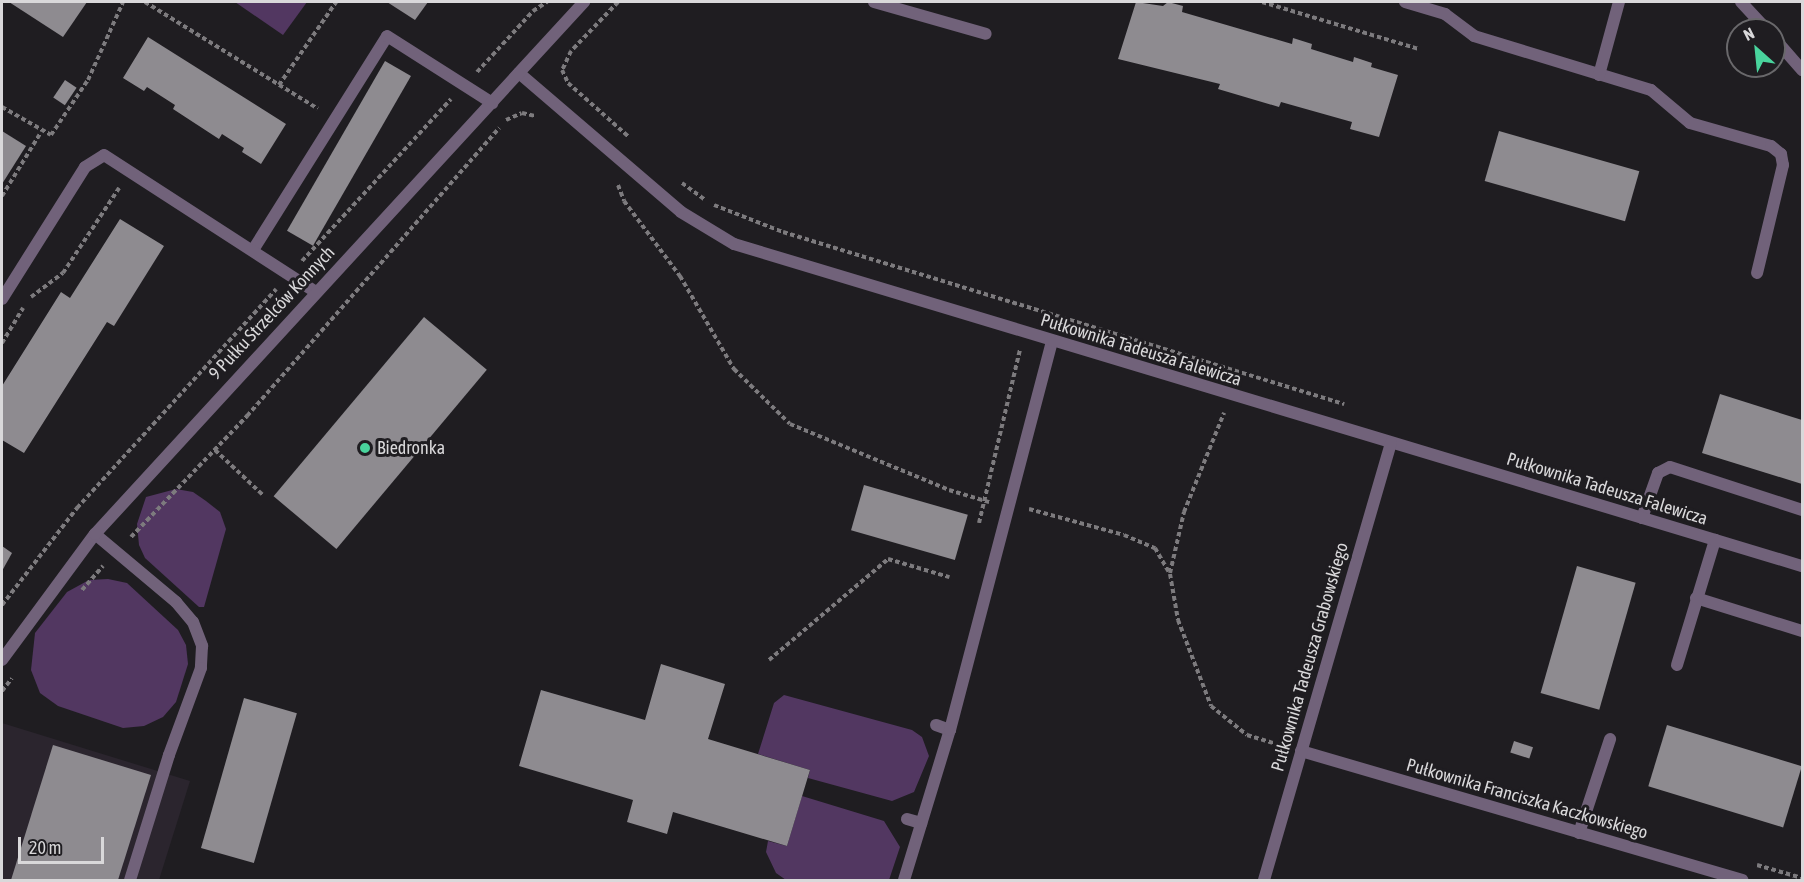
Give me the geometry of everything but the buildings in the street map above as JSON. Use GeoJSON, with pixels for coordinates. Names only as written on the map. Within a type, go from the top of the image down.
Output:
{"type":"FeatureCollection","features":[{"type":"Feature","properties":{"kind":"street","name":"9 Pułku Strzelców Konnych"},"geometry":{"type":"LineString","coordinates":[[2,660],[95,534],[584,2]]}},
{"type":"Feature","properties":{"kind":"street"},"geometry":{"type":"LineString","coordinates":[[874,2],[986,34]]}},
{"type":"Feature","properties":{"kind":"street"},"geometry":{"type":"LineString","coordinates":[[1405,2],[1445,14],[1474,36],[1651,90],[1690,123],[1772,146],[1781,154],[1783,165],[1757,273]]}},
{"type":"Feature","properties":{"kind":"street"},"geometry":{"type":"LineString","coordinates":[[1599,75],[1619,2]]}},
{"type":"Feature","properties":{"kind":"street"},"geometry":{"type":"LineString","coordinates":[[1741,2],[1756,18]]}},
{"type":"Feature","properties":{"kind":"street"},"geometry":{"type":"LineString","coordinates":[[254,250],[333,119],[387,36],[492,103]]}},
{"type":"Feature","properties":{"kind":"street"},"geometry":{"type":"LineString","coordinates":[[1786,51],[1803,70]]}},
{"type":"Feature","properties":{"kind":"street","name":"Pułkownika Tadeusza Falewicza"},"geometry":{"type":"LineString","coordinates":[[519,73],[681,212],[734,244],[1231,396],[1803,566]]}},
{"type":"Feature","properties":{"kind":"street"},"geometry":{"type":"LineString","coordinates":[[2,299],[85,167],[104,155],[291,273],[316,292]]}},
{"type":"Feature","properties":{"kind":"street"},"geometry":{"type":"LineString","coordinates":[[904,880],[950,730],[1052,341]]}},
{"type":"Feature","properties":{"kind":"street","name":"Pułkownika Tadeusza Grabowskiego"},"geometry":{"type":"LineString","coordinates":[[1264,880],[1391,443]]}},
{"type":"Feature","properties":{"kind":"street"},"geometry":{"type":"LineString","coordinates":[[1642,518],[1658,473],[1670,466],[1803,510]]}},
{"type":"Feature","properties":{"kind":"street"},"geometry":{"type":"LineString","coordinates":[[95,534],[176,602],[193,622],[201,646],[201,668],[169,754],[130,880]]}},
{"type":"Feature","properties":{"kind":"street"},"geometry":{"type":"LineString","coordinates":[[1677,665],[1715,540]]}},
{"type":"Feature","properties":{"kind":"street"},"geometry":{"type":"LineString","coordinates":[[1696,598],[1803,631]]}},
{"type":"Feature","properties":{"kind":"street"},"geometry":{"type":"LineString","coordinates":[[936,725],[950,730]]}},
{"type":"Feature","properties":{"kind":"street"},"geometry":{"type":"LineString","coordinates":[[1579,833],[1610,738]]}},
{"type":"Feature","properties":{"kind":"street","name":"Pułkownika Franciszka Kaczkowskiego"},"geometry":{"type":"LineString","coordinates":[[1301,751],[1743,880]]}},
{"type":"Feature","properties":{"kind":"street"},"geometry":{"type":"LineString","coordinates":[[908,819],[921,823]]}},
{"type":"Feature","properties":{"kind":"path"},"geometry":{"type":"LineString","coordinates":[[2,107],[41,132],[51,135],[88,80],[123,2]]}},
{"type":"Feature","properties":{"kind":"path"},"geometry":{"type":"LineString","coordinates":[[145,2],[333,119]]}},
{"type":"Feature","properties":{"kind":"path"},"geometry":{"type":"LineString","coordinates":[[279,85],[336,2]]}},
{"type":"Feature","properties":{"kind":"path"},"geometry":{"type":"LineString","coordinates":[[2,605],[77,508],[465,84],[533,11],[547,2]]}},
{"type":"Feature","properties":{"kind":"path"},"geometry":{"type":"LineString","coordinates":[[618,2],[571,51],[562,70],[568,83],[632,140]]}},
{"type":"Feature","properties":{"kind":"path"},"geometry":{"type":"LineString","coordinates":[[1262,2],[1419,49]]}},
{"type":"Feature","properties":{"kind":"path"},"geometry":{"type":"LineString","coordinates":[[2,196],[41,132]]}},
{"type":"Feature","properties":{"kind":"path"},"geometry":{"type":"LineString","coordinates":[[672,175],[709,203],[783,232],[1347,405]]}},
{"type":"Feature","properties":{"kind":"path"},"geometry":{"type":"LineString","coordinates":[[618,185],[624,201],[680,276],[734,369],[790,424],[908,474],[984,500],[1008,507],[1035,509],[1124,534],[1155,548],[1170,574],[1178,620],[1211,706],[1247,735],[1301,751]]}},
{"type":"Feature","properties":{"kind":"path"},"geometry":{"type":"LineString","coordinates":[[2,343],[33,293],[63,273],[120,187],[129,188]]}},
{"type":"Feature","properties":{"kind":"path"},"geometry":{"type":"LineString","coordinates":[[264,496],[217,455],[215,449],[408,228]]}},
{"type":"Feature","properties":{"kind":"path"},"geometry":{"type":"LineString","coordinates":[[979,524],[1020,349]]}},
{"type":"Feature","properties":{"kind":"path"},"geometry":{"type":"LineString","coordinates":[[200,374],[205,379]]}},
{"type":"Feature","properties":{"kind":"path"},"geometry":{"type":"LineString","coordinates":[[1170,574],[1184,512],[1231,396]]}},
{"type":"Feature","properties":{"kind":"path"},"geometry":{"type":"LineString","coordinates":[[769,660],[888,560],[949,577]]}},
{"type":"Feature","properties":{"kind":"shaded area"},"geometry":{"type":"Polygon","coordinates":[[[235,2],[307,2],[283,35],[235,2]]]}},
{"type":"Feature","properties":{"kind":"shaded area"},"geometry":{"type":"Polygon","coordinates":[[[176,489],[193,492],[220,512],[226,529],[204,607],[199,607],[145,558],[139,545],[137,524],[146,497],[176,489]]]}},
{"type":"Feature","properties":{"kind":"shaded area"},"geometry":{"type":"Polygon","coordinates":[[[108,579],[127,583],[178,630],[186,645],[188,664],[176,702],[163,717],[144,726],[123,728],[58,706],[40,693],[31,670],[35,633],[67,592],[89,580],[108,579]]]}},
{"type":"Feature","properties":{"kind":"shaded area"},"geometry":{"type":"Polygon","coordinates":[[[784,695],[912,730],[922,737],[929,756],[914,792],[892,801],[808,778],[810,770],[758,754],[774,703],[784,695]]]}},
{"type":"Feature","properties":{"kind":"shaded area"},"geometry":{"type":"Polygon","coordinates":[[[2,723],[190,781],[159,880],[2,880],[2,723]]]}},
{"type":"Feature","properties":{"kind":"shaded area"},"geometry":{"type":"Polygon","coordinates":[[[802,796],[884,821],[900,847],[889,880],[786,880],[776,873],[766,852],[768,841],[787,846],[802,796]]]}},
{"type":"Feature","properties":{"kind":"place","name":"Biedronka"},"geometry":{"type":"Point","coordinates":[365,448]}}]}
